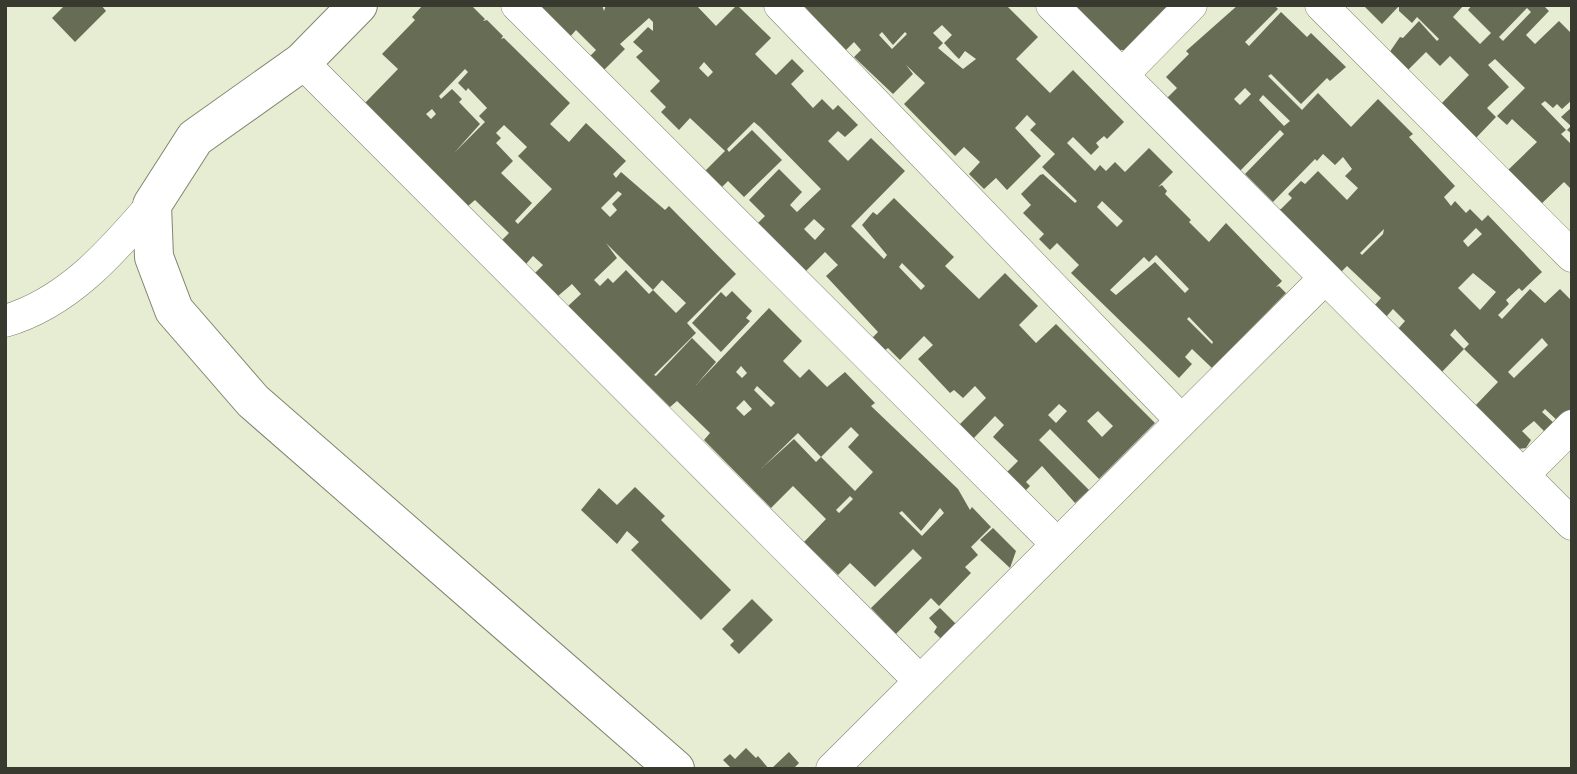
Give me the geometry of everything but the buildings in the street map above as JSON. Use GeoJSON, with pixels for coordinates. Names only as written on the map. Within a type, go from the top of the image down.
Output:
{"type":"FeatureCollection","features":[{"type":"Feature","properties":{"kind":"street"},"geometry":{"type":"LineString","coordinates":[[5,321],[32,313],[105,261],[152,205],[195,138],[302,62],[358,5]]}},
{"type":"Feature","properties":{"kind":"street"},"geometry":{"type":"LineString","coordinates":[[517,5],[1057,544]]}},
{"type":"Feature","properties":{"kind":"street"},"geometry":{"type":"LineString","coordinates":[[780,5],[1180,419]]}},
{"type":"Feature","properties":{"kind":"street"},"geometry":{"type":"LineString","coordinates":[[1052,5],[1572,524]]}},
{"type":"Feature","properties":{"kind":"street"},"geometry":{"type":"LineString","coordinates":[[1122,75],[1191,5]]}},
{"type":"Feature","properties":{"kind":"street"},"geometry":{"type":"LineString","coordinates":[[1321,5],[1572,256]]}},
{"type":"Feature","properties":{"kind":"street"},"geometry":{"type":"LineString","coordinates":[[302,62],[920,681]]}},
{"type":"Feature","properties":{"kind":"street"},"geometry":{"type":"LineString","coordinates":[[152,205],[154,257],[174,310],[253,401],[675,769]]}},
{"type":"Feature","properties":{"kind":"street"},"geometry":{"type":"LineString","coordinates":[[832,769],[1180,419],[1325,278]]}},
{"type":"Feature","properties":{"kind":"street"},"geometry":{"type":"LineString","coordinates":[[1523,475],[1572,426]]}}]}
